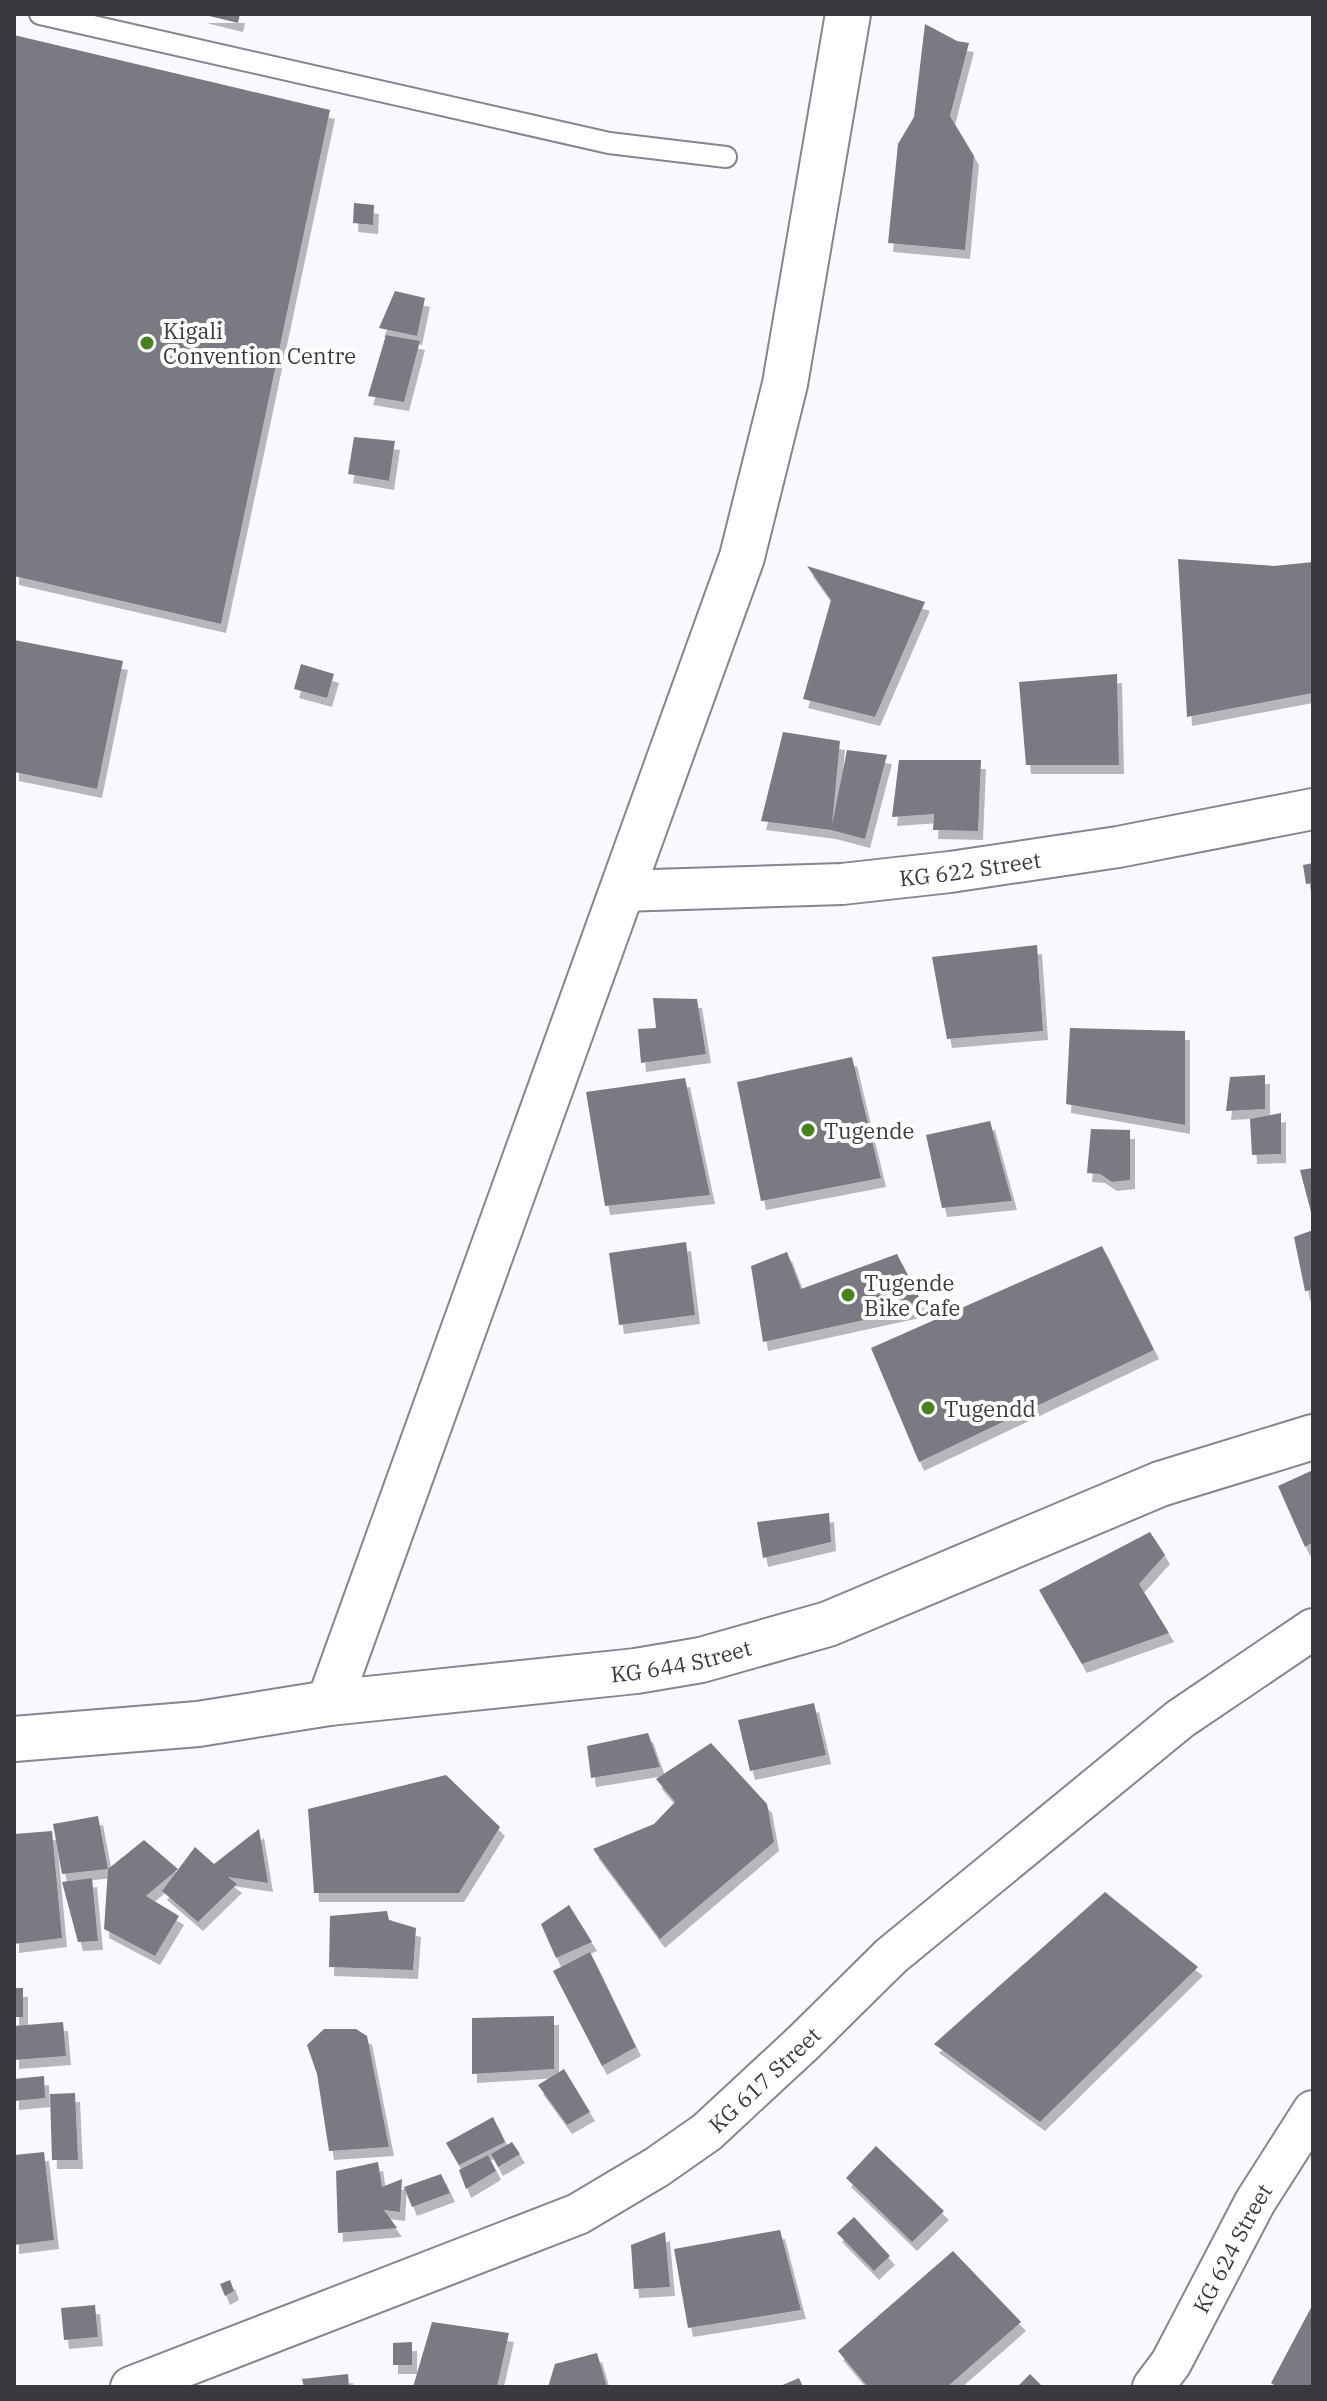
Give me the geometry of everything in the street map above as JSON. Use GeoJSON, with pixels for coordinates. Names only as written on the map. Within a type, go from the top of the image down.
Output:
{"type":"FeatureCollection","features":[{"type":"Feature","properties":{"kind":"main road"},"geometry":{"type":"LineString","coordinates":[[329,1703],[742,557],[785,384],[848,14]]}},
{"type":"Feature","properties":{"kind":"main road","name":"KG 644 Street"},"geometry":{"type":"LineString","coordinates":[[14,1739],[198,1724],[329,1703],[636,1671],[701,1660],[828,1624],[1160,1484],[1313,1437]]}},
{"type":"Feature","properties":{"kind":"street","name":"KG 622 Street"},"geometry":{"type":"LineString","coordinates":[[621,891],[842,884],[950,872],[1118,847],[1313,809]]}},
{"type":"Feature","properties":{"kind":"street","name":"KG 617 Street"},"geometry":{"type":"LineString","coordinates":[[131,2387],[578,2214],[657,2167],[707,2132],[903,1946],[1180,1719],[1313,1629]]}},
{"type":"Feature","properties":{"kind":"street","name":"KG 624 Street"},"geometry":{"type":"LineString","coordinates":[[1153,2387],[1171,2363],[1255,2202],[1313,2111]]}},
{"type":"Feature","properties":{"kind":"lane"},"geometry":{"type":"LineString","coordinates":[[40,14],[609,143],[726,157]]}},
{"type":"Feature","properties":{"kind":"building"},"geometry":{"type":"Polygon","coordinates":[[[201,14],[240,14],[238,23],[201,14]]]}},
{"type":"Feature","properties":{"kind":"building"},"geometry":{"type":"Polygon","coordinates":[[[925,24],[957,41],[969,43],[950,116],[974,156],[965,250],[888,243],[898,144],[914,117],[925,24]]]}},
{"type":"Feature","properties":{"kind":"building","name":"Kigali Convention Centre"},"geometry":{"type":"Polygon","coordinates":[[[14,35],[330,110],[221,624],[14,576],[14,35]]]}},
{"type":"Feature","properties":{"kind":"building"},"geometry":{"type":"Polygon","coordinates":[[[354,203],[374,205],[373,225],[353,223],[354,203]]]}},
{"type":"Feature","properties":{"kind":"building"},"geometry":{"type":"Polygon","coordinates":[[[395,291],[425,298],[417,336],[379,328],[395,291]]]}},
{"type":"Feature","properties":{"kind":"building"},"geometry":{"type":"Polygon","coordinates":[[[386,335],[420,341],[404,402],[368,396],[386,335]]]}},
{"type":"Feature","properties":{"kind":"building"},"geometry":{"type":"Polygon","coordinates":[[[354,437],[395,441],[389,481],[348,474],[354,437]]]}},
{"type":"Feature","properties":{"kind":"building"},"geometry":{"type":"Polygon","coordinates":[[[1178,559],[1274,566],[1313,562],[1313,693],[1187,717],[1178,559]]]}},
{"type":"Feature","properties":{"kind":"building"},"geometry":{"type":"Polygon","coordinates":[[[807,566],[925,602],[875,717],[803,699],[831,600],[807,566]]]}},
{"type":"Feature","properties":{"kind":"building"},"geometry":{"type":"Polygon","coordinates":[[[14,640],[123,661],[97,789],[14,772],[14,640]]]}},
{"type":"Feature","properties":{"kind":"building"},"geometry":{"type":"Polygon","coordinates":[[[301,664],[334,674],[327,698],[294,689],[301,664]]]}},
{"type":"Feature","properties":{"kind":"building"},"geometry":{"type":"Polygon","coordinates":[[[1117,674],[1119,765],[1026,765],[1019,682],[1117,674]]]}},
{"type":"Feature","properties":{"kind":"building"},"geometry":{"type":"Polygon","coordinates":[[[783,732],[840,741],[832,825],[847,750],[887,755],[865,839],[831,830],[761,821],[783,732]]]}},
{"type":"Feature","properties":{"kind":"building"},"geometry":{"type":"Polygon","coordinates":[[[899,760],[981,760],[978,831],[933,830],[934,814],[892,817],[899,760]]]}},
{"type":"Feature","properties":{"kind":"building"},"geometry":{"type":"Polygon","coordinates":[[[1313,863],[1313,883],[1306,884],[1303,865],[1313,863]]]}},
{"type":"Feature","properties":{"kind":"building"},"geometry":{"type":"Polygon","coordinates":[[[1037,945],[1043,1031],[947,1039],[932,957],[1037,945]]]}},
{"type":"Feature","properties":{"kind":"building"},"geometry":{"type":"Polygon","coordinates":[[[653,998],[697,999],[706,1054],[641,1063],[638,1029],[656,1028],[653,998]]]}},
{"type":"Feature","properties":{"kind":"building"},"geometry":{"type":"Polygon","coordinates":[[[1070,1028],[1185,1031],[1185,1125],[1066,1104],[1070,1028]]]}},
{"type":"Feature","properties":{"kind":"building","name":"Tugende"},"geometry":{"type":"Polygon","coordinates":[[[852,1057],[881,1178],[761,1201],[737,1082],[852,1057]]]}},
{"type":"Feature","properties":{"kind":"building"},"geometry":{"type":"Polygon","coordinates":[[[1265,1075],[1265,1109],[1226,1111],[1230,1077],[1265,1075]]]}},
{"type":"Feature","properties":{"kind":"building"},"geometry":{"type":"Polygon","coordinates":[[[685,1078],[710,1195],[605,1206],[586,1092],[685,1078]]]}},
{"type":"Feature","properties":{"kind":"building"},"geometry":{"type":"Polygon","coordinates":[[[1281,1113],[1281,1154],[1252,1155],[1250,1119],[1281,1113]]]}},
{"type":"Feature","properties":{"kind":"building"},"geometry":{"type":"Polygon","coordinates":[[[990,1121],[1012,1201],[942,1208],[926,1135],[990,1121]]]}},
{"type":"Feature","properties":{"kind":"building"},"geometry":{"type":"Polygon","coordinates":[[[1091,1129],[1130,1130],[1130,1180],[1112,1182],[1100,1174],[1087,1173],[1091,1129]]]}},
{"type":"Feature","properties":{"kind":"building"},"geometry":{"type":"Polygon","coordinates":[[[1313,1168],[1313,1216],[1312,1216],[1300,1170],[1313,1168]]]}},
{"type":"Feature","properties":{"kind":"building"},"geometry":{"type":"Polygon","coordinates":[[[1313,1230],[1313,1290],[1305,1291],[1294,1237],[1313,1230]]]}},
{"type":"Feature","properties":{"kind":"building"},"geometry":{"type":"Polygon","coordinates":[[[686,1242],[695,1315],[619,1325],[609,1253],[686,1242]]]}},
{"type":"Feature","properties":{"kind":"building"},"geometry":{"type":"Polygon","coordinates":[[[1102,1246],[1154,1350],[919,1462],[871,1348],[1102,1246]]]}},
{"type":"Feature","properties":{"kind":"building"},"geometry":{"type":"Polygon","coordinates":[[[787,1252],[801,1289],[897,1254],[924,1307],[763,1342],[751,1266],[787,1252]]]}},
{"type":"Feature","properties":{"kind":"building"},"geometry":{"type":"Polygon","coordinates":[[[1313,1470],[1313,1542],[1305,1547],[1278,1486],[1313,1470]]]}},
{"type":"Feature","properties":{"kind":"building"},"geometry":{"type":"Polygon","coordinates":[[[829,1513],[831,1542],[763,1558],[757,1522],[829,1513]]]}},
{"type":"Feature","properties":{"kind":"building"},"geometry":{"type":"Polygon","coordinates":[[[1150,1532],[1165,1555],[1139,1584],[1169,1633],[1082,1664],[1039,1590],[1150,1532]]]}},
{"type":"Feature","properties":{"kind":"building"},"geometry":{"type":"Polygon","coordinates":[[[814,1703],[826,1755],[750,1771],[738,1720],[814,1703]]]}},
{"type":"Feature","properties":{"kind":"building"},"geometry":{"type":"Polygon","coordinates":[[[648,1733],[660,1767],[591,1778],[587,1746],[648,1733]]]}},
{"type":"Feature","properties":{"kind":"building"},"geometry":{"type":"Polygon","coordinates":[[[711,1743],[767,1804],[774,1842],[660,1939],[593,1849],[654,1824],[675,1802],[656,1779],[711,1743]]]}},
{"type":"Feature","properties":{"kind":"building"},"geometry":{"type":"Polygon","coordinates":[[[446,1775],[500,1827],[459,1893],[314,1893],[308,1809],[446,1775]]]}},
{"type":"Feature","properties":{"kind":"building"},"geometry":{"type":"Polygon","coordinates":[[[98,1816],[108,1869],[62,1874],[53,1824],[98,1816]]]}},
{"type":"Feature","properties":{"kind":"building"},"geometry":{"type":"Polygon","coordinates":[[[259,1829],[268,1883],[228,1877],[237,1884],[198,1922],[162,1891],[195,1847],[214,1864],[259,1829]]]}},
{"type":"Feature","properties":{"kind":"building"},"geometry":{"type":"Polygon","coordinates":[[[52,1831],[62,1938],[14,1944],[14,1834],[52,1831]]]}},
{"type":"Feature","properties":{"kind":"building"},"geometry":{"type":"Polygon","coordinates":[[[144,1840],[178,1869],[146,1896],[179,1916],[155,1956],[104,1929],[108,1869],[144,1840]]]}},
{"type":"Feature","properties":{"kind":"building"},"geometry":{"type":"Polygon","coordinates":[[[92,1878],[98,1941],[78,1942],[62,1882],[92,1878]]]}},
{"type":"Feature","properties":{"kind":"building"},"geometry":{"type":"Polygon","coordinates":[[[1105,1892],[1198,1967],[1040,2122],[934,2044],[1105,1892]]]}},
{"type":"Feature","properties":{"kind":"building"},"geometry":{"type":"Polygon","coordinates":[[[569,1905],[592,1942],[556,1958],[541,1924],[569,1905]]]}},
{"type":"Feature","properties":{"kind":"building"},"geometry":{"type":"Polygon","coordinates":[[[387,1911],[389,1920],[416,1928],[413,1970],[329,1967],[330,1916],[387,1911]]]}},
{"type":"Feature","properties":{"kind":"building"},"geometry":{"type":"Polygon","coordinates":[[[590,1952],[636,2047],[602,2066],[553,1971],[590,1952]]]}},
{"type":"Feature","properties":{"kind":"building"},"geometry":{"type":"Polygon","coordinates":[[[14,1988],[23,1988],[23,2017],[14,2017],[14,1988]]]}},
{"type":"Feature","properties":{"kind":"building"},"geometry":{"type":"Polygon","coordinates":[[[554,2016],[554,2069],[472,2074],[472,2018],[554,2016]]]}},
{"type":"Feature","properties":{"kind":"building"},"geometry":{"type":"Polygon","coordinates":[[[63,2022],[66,2056],[14,2060],[14,2026],[63,2022]]]}},
{"type":"Feature","properties":{"kind":"building"},"geometry":{"type":"Polygon","coordinates":[[[324,2029],[356,2029],[367,2036],[389,2147],[329,2151],[317,2074],[307,2045],[324,2029]]]}},
{"type":"Feature","properties":{"kind":"building"},"geometry":{"type":"Polygon","coordinates":[[[564,2069],[590,2112],[567,2125],[538,2085],[564,2069]]]}},
{"type":"Feature","properties":{"kind":"building"},"geometry":{"type":"Polygon","coordinates":[[[44,2076],[45,2098],[14,2101],[14,2079],[44,2076]]]}},
{"type":"Feature","properties":{"kind":"building"},"geometry":{"type":"Polygon","coordinates":[[[75,2093],[78,2160],[52,2160],[50,2094],[75,2093]]]}},
{"type":"Feature","properties":{"kind":"building"},"geometry":{"type":"Polygon","coordinates":[[[493,2117],[505,2142],[459,2165],[446,2143],[493,2117]]]}},
{"type":"Feature","properties":{"kind":"building"},"geometry":{"type":"Polygon","coordinates":[[[512,2142],[520,2154],[498,2167],[491,2154],[512,2142]]]}},
{"type":"Feature","properties":{"kind":"building"},"geometry":{"type":"Polygon","coordinates":[[[876,2146],[944,2211],[912,2242],[846,2178],[876,2146]]]}},
{"type":"Feature","properties":{"kind":"building"},"geometry":{"type":"Polygon","coordinates":[[[44,2152],[54,2240],[14,2245],[14,2155],[44,2152]]]}},
{"type":"Feature","properties":{"kind":"building"},"geometry":{"type":"Polygon","coordinates":[[[488,2155],[496,2171],[466,2189],[459,2170],[488,2155]]]}},
{"type":"Feature","properties":{"kind":"building"},"geometry":{"type":"Polygon","coordinates":[[[378,2162],[382,2187],[402,2179],[400,2212],[384,2210],[397,2228],[338,2233],[336,2171],[378,2162]]]}},
{"type":"Feature","properties":{"kind":"building"},"geometry":{"type":"Polygon","coordinates":[[[441,2174],[450,2193],[412,2207],[404,2187],[441,2174]]]}},
{"type":"Feature","properties":{"kind":"building"},"geometry":{"type":"Polygon","coordinates":[[[854,2217],[890,2256],[874,2271],[837,2233],[854,2217]]]}},
{"type":"Feature","properties":{"kind":"building"},"geometry":{"type":"Polygon","coordinates":[[[780,2230],[801,2310],[688,2328],[674,2249],[780,2230]]]}},
{"type":"Feature","properties":{"kind":"building"},"geometry":{"type":"Polygon","coordinates":[[[665,2232],[670,2287],[634,2289],[631,2245],[665,2232]]]}},
{"type":"Feature","properties":{"kind":"building"},"geometry":{"type":"Polygon","coordinates":[[[953,2251],[1021,2322],[947,2387],[868,2387],[838,2351],[953,2251]]]}},
{"type":"Feature","properties":{"kind":"building"},"geometry":{"type":"Polygon","coordinates":[[[230,2280],[234,2291],[225,2296],[220,2284],[230,2280]]]}},
{"type":"Feature","properties":{"kind":"building"},"geometry":{"type":"Polygon","coordinates":[[[1313,2304],[1313,2387],[1277,2387],[1271,2383],[1313,2304]]]}},
{"type":"Feature","properties":{"kind":"building"},"geometry":{"type":"Polygon","coordinates":[[[95,2305],[98,2337],[64,2340],[61,2308],[95,2305]]]}},
{"type":"Feature","properties":{"kind":"building"},"geometry":{"type":"Polygon","coordinates":[[[432,2322],[509,2333],[497,2387],[413,2387],[432,2322]]]}},
{"type":"Feature","properties":{"kind":"building"},"geometry":{"type":"Polygon","coordinates":[[[412,2342],[412,2365],[393,2365],[393,2343],[412,2342]]]}},
{"type":"Feature","properties":{"kind":"building"},"geometry":{"type":"Polygon","coordinates":[[[597,2353],[607,2387],[548,2387],[555,2364],[597,2353]]]}},
{"type":"Feature","properties":{"kind":"building"},"geometry":{"type":"Polygon","coordinates":[[[348,2374],[349,2387],[304,2387],[302,2379],[348,2374]]]}},
{"type":"Feature","properties":{"kind":"building"},"geometry":{"type":"Polygon","coordinates":[[[1030,2374],[1043,2387],[1017,2387],[1030,2374]]]}},
{"type":"Feature","properties":{"kind":"building"},"geometry":{"type":"Polygon","coordinates":[[[799,2378],[803,2387],[778,2387],[799,2378]]]}},
{"type":"Feature","properties":{"kind":"place","name":"Kigali Convention Centre"},"geometry":{"type":"Point","coordinates":[147,343]}},
{"type":"Feature","properties":{"kind":"place","name":"Tugende"},"geometry":{"type":"Point","coordinates":[808,1130]}},
{"type":"Feature","properties":{"kind":"place","name":"Tugende Bike Cafe"},"geometry":{"type":"Point","coordinates":[848,1295]}},
{"type":"Feature","properties":{"kind":"place","name":"Tugendd"},"geometry":{"type":"Point","coordinates":[928,1408]}}]}
